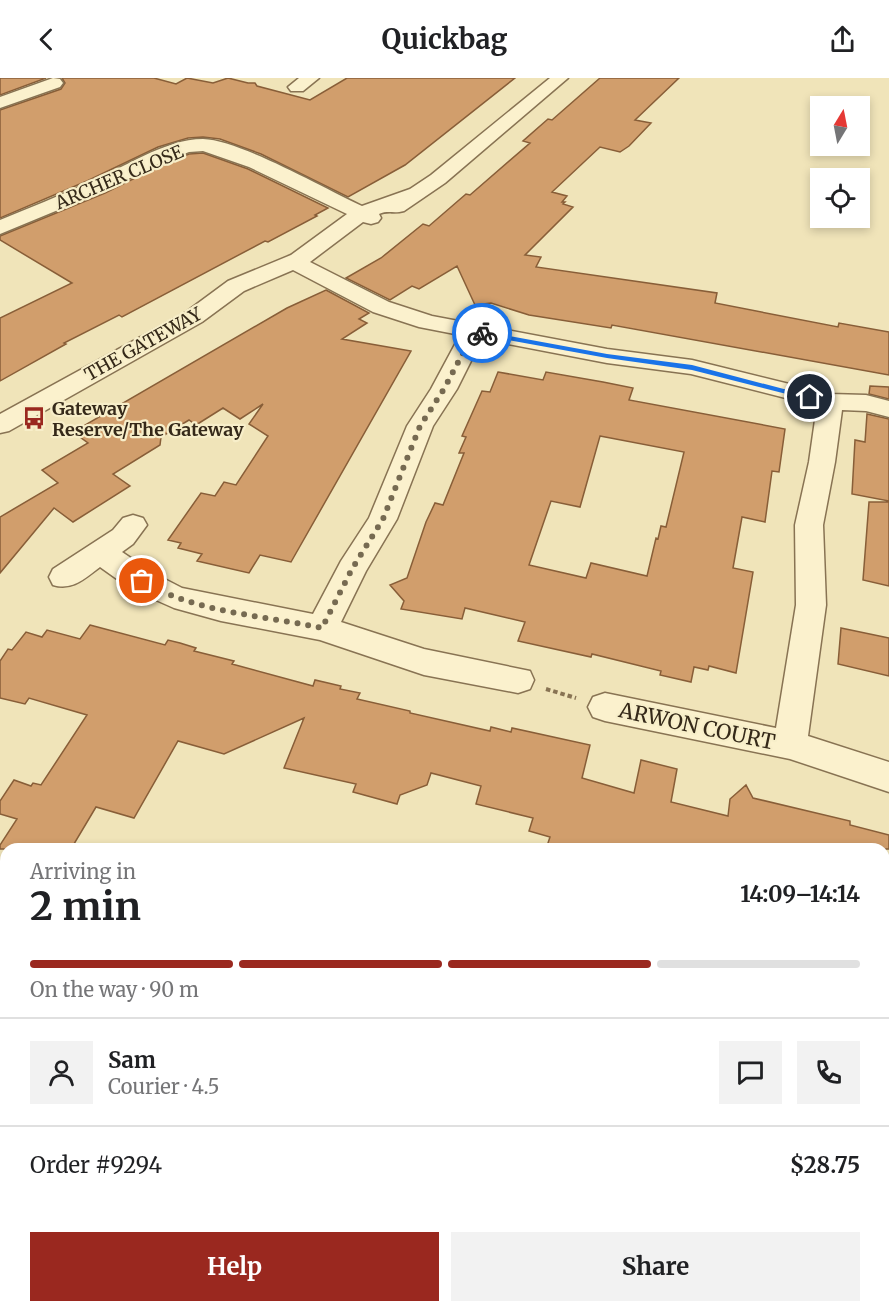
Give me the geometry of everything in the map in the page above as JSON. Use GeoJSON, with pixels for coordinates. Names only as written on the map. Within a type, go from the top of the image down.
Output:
{"type":"FeatureCollection","features":[{"type":"Feature","properties":{"kind":"street","name":"THE GATEWAY"},"geometry":{"type":"LineString","coordinates":[[0,425],[194,317],[222,298],[324,254],[367,215],[397,207],[438,179],[560,78]]}},
{"type":"Feature","properties":{"kind":"street"},"geometry":{"type":"LineString","coordinates":[[0,103],[54,83]]}},
{"type":"Feature","properties":{"kind":"street","name":"ARCHER CLOSE"},"geometry":{"type":"LineString","coordinates":[[0,228],[97,187],[151,160],[195,146],[216,147],[256,163],[367,215]]}},
{"type":"Feature","properties":{"kind":"street"},"geometry":{"type":"LineString","coordinates":[[299,264],[395,313],[474,332],[607,356],[692,367],[830,402],[866,403],[889,409]]}},
{"type":"Feature","properties":{"kind":"street"},"geometry":{"type":"LineString","coordinates":[[322,628],[352,569],[387,510],[420,426],[444,389],[474,332]]}},
{"type":"Feature","properties":{"kind":"street","name":"ARWON COURT"},"geometry":{"type":"LineString","coordinates":[[790,745],[810,605],[809,525],[822,462],[830,402]]}},
{"type":"Feature","properties":{"kind":"street"},"geometry":{"type":"LineString","coordinates":[[64,577],[123,537],[133,525]]}},
{"type":"Feature","properties":{"kind":"street"},"geometry":{"type":"LineString","coordinates":[[101,553],[142,581],[174,597],[221,609],[322,628],[424,662],[518,680]]}},
{"type":"Feature","properties":{"kind":"street","name":"ARWON COURT"},"geometry":{"type":"LineString","coordinates":[[605,707],[790,745],[889,777]]}},
{"type":"Feature","properties":{"kind":"path"},"geometry":{"type":"LineString","coordinates":[[518,680],[605,707]]}},
{"type":"Feature","properties":{"kind":"building"},"geometry":{"type":"Polygon","coordinates":[[[0,78],[46,78],[0,95],[0,78]]]}},
{"type":"Feature","properties":{"kind":"building"},"geometry":{"type":"Polygon","coordinates":[[[62,78],[154,78],[176,84],[187,78],[213,83],[228,78],[255,83],[257,86],[310,100],[347,78],[515,78],[405,165],[348,197],[261,154],[220,139],[203,137],[188,138],[158,147],[87,181],[0,218],[0,110],[61,89],[65,83],[62,78]]]}},
{"type":"Feature","properties":{"kind":"building"},"geometry":{"type":"Polygon","coordinates":[[[600,78],[679,78],[635,120],[651,123],[629,146],[620,152],[600,147],[552,192],[567,196],[563,204],[573,207],[525,255],[541,257],[536,267],[717,293],[715,303],[838,327],[839,323],[889,332],[889,375],[612,325],[611,328],[529,315],[491,303],[475,305],[457,266],[419,289],[412,286],[390,300],[346,278],[381,258],[423,224],[429,226],[466,194],[470,195],[530,143],[523,141],[548,119],[552,120],[600,78]]]}},
{"type":"Feature","properties":{"kind":"building"},"geometry":{"type":"Polygon","coordinates":[[[203,153],[248,169],[328,208],[268,242],[265,241],[122,317],[119,315],[64,343],[66,344],[0,381],[0,318],[72,283],[0,240],[0,236],[105,193],[159,166],[189,154],[203,153]]]}},
{"type":"Feature","properties":{"kind":"building"},"geometry":{"type":"Polygon","coordinates":[[[326,290],[369,313],[359,319],[367,323],[342,339],[411,351],[291,562],[260,555],[249,573],[197,561],[202,554],[178,548],[181,543],[168,540],[201,493],[215,496],[224,482],[236,485],[268,436],[249,424],[263,404],[240,419],[223,408],[196,425],[189,420],[161,437],[160,445],[113,474],[130,486],[73,522],[54,508],[0,573],[0,517],[58,483],[42,470],[88,443],[73,432],[287,308],[326,290]]]}},
{"type":"Feature","properties":{"kind":"building"},"geometry":{"type":"Polygon","coordinates":[[[498,372],[543,380],[546,372],[633,388],[629,400],[785,429],[779,472],[772,471],[765,522],[742,517],[733,568],[753,572],[736,673],[709,666],[708,670],[694,667],[691,682],[660,675],[661,671],[592,654],[591,657],[518,641],[525,622],[465,608],[462,619],[401,609],[404,601],[390,585],[407,578],[426,522],[435,503],[443,505],[464,453],[459,453],[466,437],[462,436],[482,391],[490,392],[498,372]],[[600,436],[580,507],[551,501],[529,565],[586,578],[591,563],[647,576],[656,538],[658,539],[661,526],[666,527],[684,452],[600,436]]]}},
{"type":"Feature","properties":{"kind":"building"},"geometry":{"type":"Polygon","coordinates":[[[870,386],[889,387],[889,399],[869,394],[870,386]]]}},
{"type":"Feature","properties":{"kind":"building"},"geometry":{"type":"Polygon","coordinates":[[[867,414],[889,419],[889,501],[852,494],[855,440],[865,442],[867,414]]]}},
{"type":"Feature","properties":{"kind":"building"},"geometry":{"type":"Polygon","coordinates":[[[869,502],[889,502],[889,586],[863,580],[869,502]]]}},
{"type":"Feature","properties":{"kind":"building"},"geometry":{"type":"Polygon","coordinates":[[[90,625],[165,645],[168,640],[196,648],[194,651],[234,661],[232,664],[313,686],[315,680],[341,686],[340,689],[360,693],[357,699],[410,711],[410,713],[490,731],[491,727],[511,732],[512,728],[590,745],[582,778],[634,793],[641,760],[677,769],[671,802],[728,816],[730,799],[746,785],[753,798],[850,821],[850,825],[889,835],[889,843],[548,843],[550,837],[529,831],[533,818],[476,804],[481,786],[431,773],[427,785],[400,795],[397,804],[353,792],[356,784],[284,768],[304,718],[224,754],[178,741],[134,818],[96,807],[75,843],[1,843],[17,819],[0,814],[0,801],[14,780],[31,786],[33,783],[41,785],[87,715],[29,698],[25,704],[0,698],[0,661],[8,649],[12,650],[26,632],[42,637],[47,630],[80,639],[90,625]]]}},
{"type":"Feature","properties":{"kind":"building"},"geometry":{"type":"Polygon","coordinates":[[[841,628],[889,638],[889,676],[838,664],[841,628]]]}},
{"type":"Feature","properties":{"kind":"way so far"},"geometry":{"type":"LineString","coordinates":[[142,581],[155,589],[196,604],[322,628],[352,569],[383,519],[395,494],[420,426],[444,389],[474,332],[482,333]]}},
{"type":"Feature","properties":{"kind":"place","name":"Gateway Reserve/The Gateway"},"geometry":{"type":"Point","coordinates":[34,418]}},
{"type":"Feature","properties":{"kind":"route"},"geometry":{"type":"LineString","coordinates":[[482,333],[607,356],[692,367],[810,397]]}}]}
